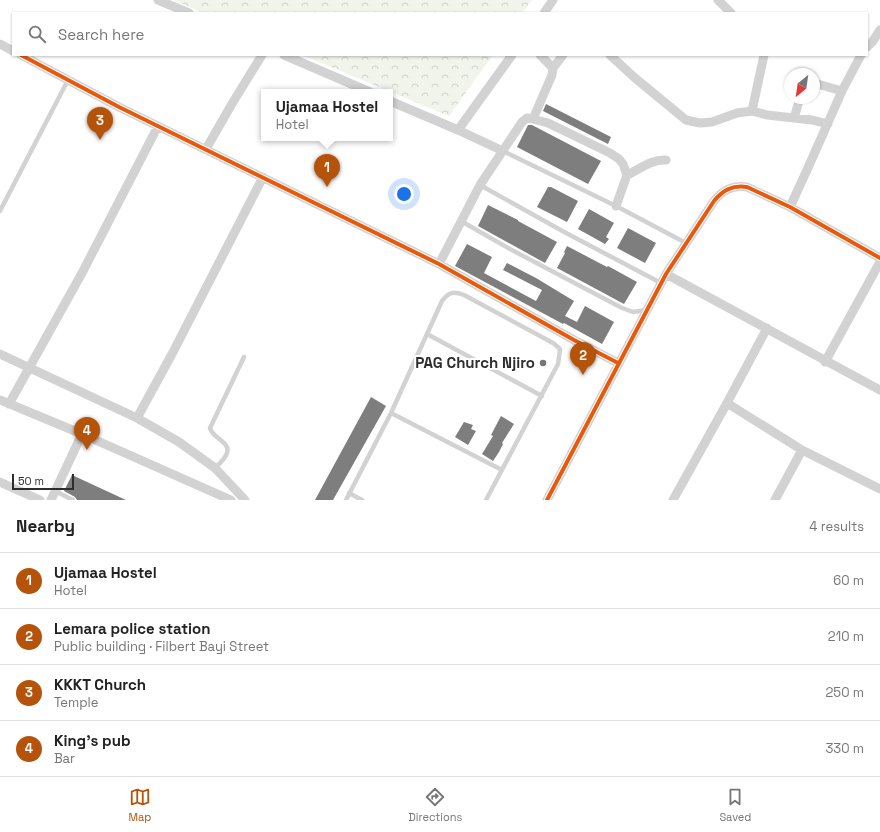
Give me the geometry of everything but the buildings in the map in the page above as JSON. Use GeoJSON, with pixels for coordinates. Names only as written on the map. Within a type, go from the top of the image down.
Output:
{"type":"FeatureCollection","features":[{"type":"Feature","properties":{"kind":"street"},"geometry":{"type":"LineString","coordinates":[[158,0],[187,12]]}},
{"type":"Feature","properties":{"kind":"street"},"geometry":{"type":"LineString","coordinates":[[545,12],[553,0]]}},
{"type":"Feature","properties":{"kind":"street"},"geometry":{"type":"LineString","coordinates":[[718,0],[730,12]]}},
{"type":"Feature","properties":{"kind":"street"},"geometry":{"type":"LineString","coordinates":[[868,46],[880,30]]}},
{"type":"Feature","properties":{"kind":"street"},"geometry":{"type":"LineString","coordinates":[[0,44],[12,50]]}},
{"type":"Feature","properties":{"kind":"street"},"geometry":{"type":"LineString","coordinates":[[23,56],[158,126],[439,264],[618,363]]}},
{"type":"Feature","properties":{"kind":"street"},"geometry":{"type":"LineString","coordinates":[[206,149],[261,56]]}},
{"type":"Feature","properties":{"kind":"street"},"geometry":{"type":"LineString","coordinates":[[286,56],[363,89]]}},
{"type":"Feature","properties":{"kind":"street"},"geometry":{"type":"LineString","coordinates":[[458,130],[487,87],[511,56]]}},
{"type":"Feature","properties":{"kind":"street"},"geometry":{"type":"LineString","coordinates":[[541,56],[553,68]]}},
{"type":"Feature","properties":{"kind":"street"},"geometry":{"type":"LineString","coordinates":[[533,119],[552,75],[553,68],[562,56]]}},
{"type":"Feature","properties":{"kind":"street"},"geometry":{"type":"LineString","coordinates":[[611,56],[686,120],[700,123],[712,122],[737,113],[752,111],[767,115],[812,120],[828,124]]}},
{"type":"Feature","properties":{"kind":"street"},"geometry":{"type":"LineString","coordinates":[[752,111],[764,56]]}},
{"type":"Feature","properties":{"kind":"street"},"geometry":{"type":"LineString","coordinates":[[790,207],[842,91],[860,56]]}},
{"type":"Feature","properties":{"kind":"street"},"geometry":{"type":"LineString","coordinates":[[820,85],[842,91]]}},
{"type":"Feature","properties":{"kind":"street"},"geometry":{"type":"LineString","coordinates":[[393,102],[503,151]]}},
{"type":"Feature","properties":{"kind":"street"},"geometry":{"type":"LineString","coordinates":[[794,118],[798,104]]}},
{"type":"Feature","properties":{"kind":"street"},"geometry":{"type":"LineString","coordinates":[[439,264],[480,185],[522,122],[527,118],[548,123],[610,153],[619,159],[623,164],[627,175],[616,206]]}},
{"type":"Feature","properties":{"kind":"street"},"geometry":{"type":"LineString","coordinates":[[9,404],[82,274],[158,126]]}},
{"type":"Feature","properties":{"kind":"street"},"geometry":{"type":"LineString","coordinates":[[627,175],[652,162],[666,160]]}},
{"type":"Feature","properties":{"kind":"street"},"geometry":{"type":"LineString","coordinates":[[137,418],[172,354],[263,177]]}},
{"type":"Feature","properties":{"kind":"street"},"geometry":{"type":"LineString","coordinates":[[547,500],[666,274],[714,201],[722,192],[730,188],[740,186],[747,188],[790,207],[880,258]]}},
{"type":"Feature","properties":{"kind":"street"},"geometry":{"type":"LineString","coordinates":[[825,362],[880,262]]}},
{"type":"Feature","properties":{"kind":"street"},"geometry":{"type":"LineString","coordinates":[[666,274],[767,328],[825,362],[880,390]]}},
{"type":"Feature","properties":{"kind":"street"},"geometry":{"type":"LineString","coordinates":[[674,500],[728,403],[767,328]]}},
{"type":"Feature","properties":{"kind":"street"},"geometry":{"type":"LineString","coordinates":[[0,354],[137,418],[179,442],[215,468],[245,500]]}},
{"type":"Feature","properties":{"kind":"street"},"geometry":{"type":"LineString","coordinates":[[0,400],[82,434],[231,500]]}},
{"type":"Feature","properties":{"kind":"street"},"geometry":{"type":"LineString","coordinates":[[728,403],[802,450],[880,489]]}},
{"type":"Feature","properties":{"kind":"street"},"geometry":{"type":"LineString","coordinates":[[51,500],[82,434]]}},
{"type":"Feature","properties":{"kind":"street"},"geometry":{"type":"LineString","coordinates":[[775,500],[802,450]]}},
{"type":"Feature","properties":{"kind":"street"},"geometry":{"type":"LineString","coordinates":[[0,482],[40,500]]}},
{"type":"Feature","properties":{"kind":"lane"},"geometry":{"type":"LineString","coordinates":[[0,211],[68,80]]}},
{"type":"Feature","properties":{"kind":"lane"},"geometry":{"type":"LineString","coordinates":[[503,151],[616,206],[686,243]]}},
{"type":"Feature","properties":{"kind":"lane"},"geometry":{"type":"LineString","coordinates":[[480,185],[566,233],[661,283]]}},
{"type":"Feature","properties":{"kind":"lane"},"geometry":{"type":"LineString","coordinates":[[461,221],[510,250],[622,308],[633,312],[647,310]]}},
{"type":"Feature","properties":{"kind":"lane"},"geometry":{"type":"LineString","coordinates":[[346,500],[391,413],[442,301],[451,292],[455,291],[539,335],[557,346],[560,350],[558,364],[486,500]]}},
{"type":"Feature","properties":{"kind":"lane"},"geometry":{"type":"LineString","coordinates":[[427,334],[542,396]]}},
{"type":"Feature","properties":{"kind":"lane"},"geometry":{"type":"LineString","coordinates":[[215,468],[226,455],[228,450],[227,445],[213,434],[210,428],[244,357]]}},
{"type":"Feature","properties":{"kind":"lane"},"geometry":{"type":"LineString","coordinates":[[391,413],[502,470]]}},
{"type":"Feature","properties":{"kind":"lane"},"geometry":{"type":"LineString","coordinates":[[55,491],[73,500]]}},
{"type":"Feature","properties":{"kind":"lane"},"geometry":{"type":"LineString","coordinates":[[349,493],[362,500]]}},
{"type":"Feature","properties":{"kind":"green space"},"geometry":{"type":"Polygon","coordinates":[[[173,0],[532,0],[523,12],[201,12],[173,0]]]}},
{"type":"Feature","properties":{"kind":"green space"},"geometry":{"type":"Polygon","coordinates":[[[304,56],[492,56],[449,116],[393,93],[393,89],[384,89],[304,56]]]}},
{"type":"Feature","properties":{"kind":"cycle path"},"geometry":{"type":"LineString","coordinates":[[23,56],[119,107],[439,264],[618,363]]}},
{"type":"Feature","properties":{"kind":"cycle path"},"geometry":{"type":"LineString","coordinates":[[547,500],[666,274],[714,201],[724,191],[737,187],[747,187],[790,207],[880,258]]}},
{"type":"Feature","properties":{"kind":"place","name":"KKKT Church"},"geometry":{"type":"Point","coordinates":[100,140]}},
{"type":"Feature","properties":{"kind":"place","name":"Ujamaa Hostel"},"geometry":{"type":"Point","coordinates":[327,187]}},
{"type":"Feature","properties":{"kind":"place","name":"PAG Church Njiro"},"geometry":{"type":"Point","coordinates":[543,363]}},
{"type":"Feature","properties":{"kind":"place","name":"Lemara police station"},"geometry":{"type":"Point","coordinates":[583,375]}},
{"type":"Feature","properties":{"kind":"place","name":"King's pub"},"geometry":{"type":"Point","coordinates":[87,450]}}]}
